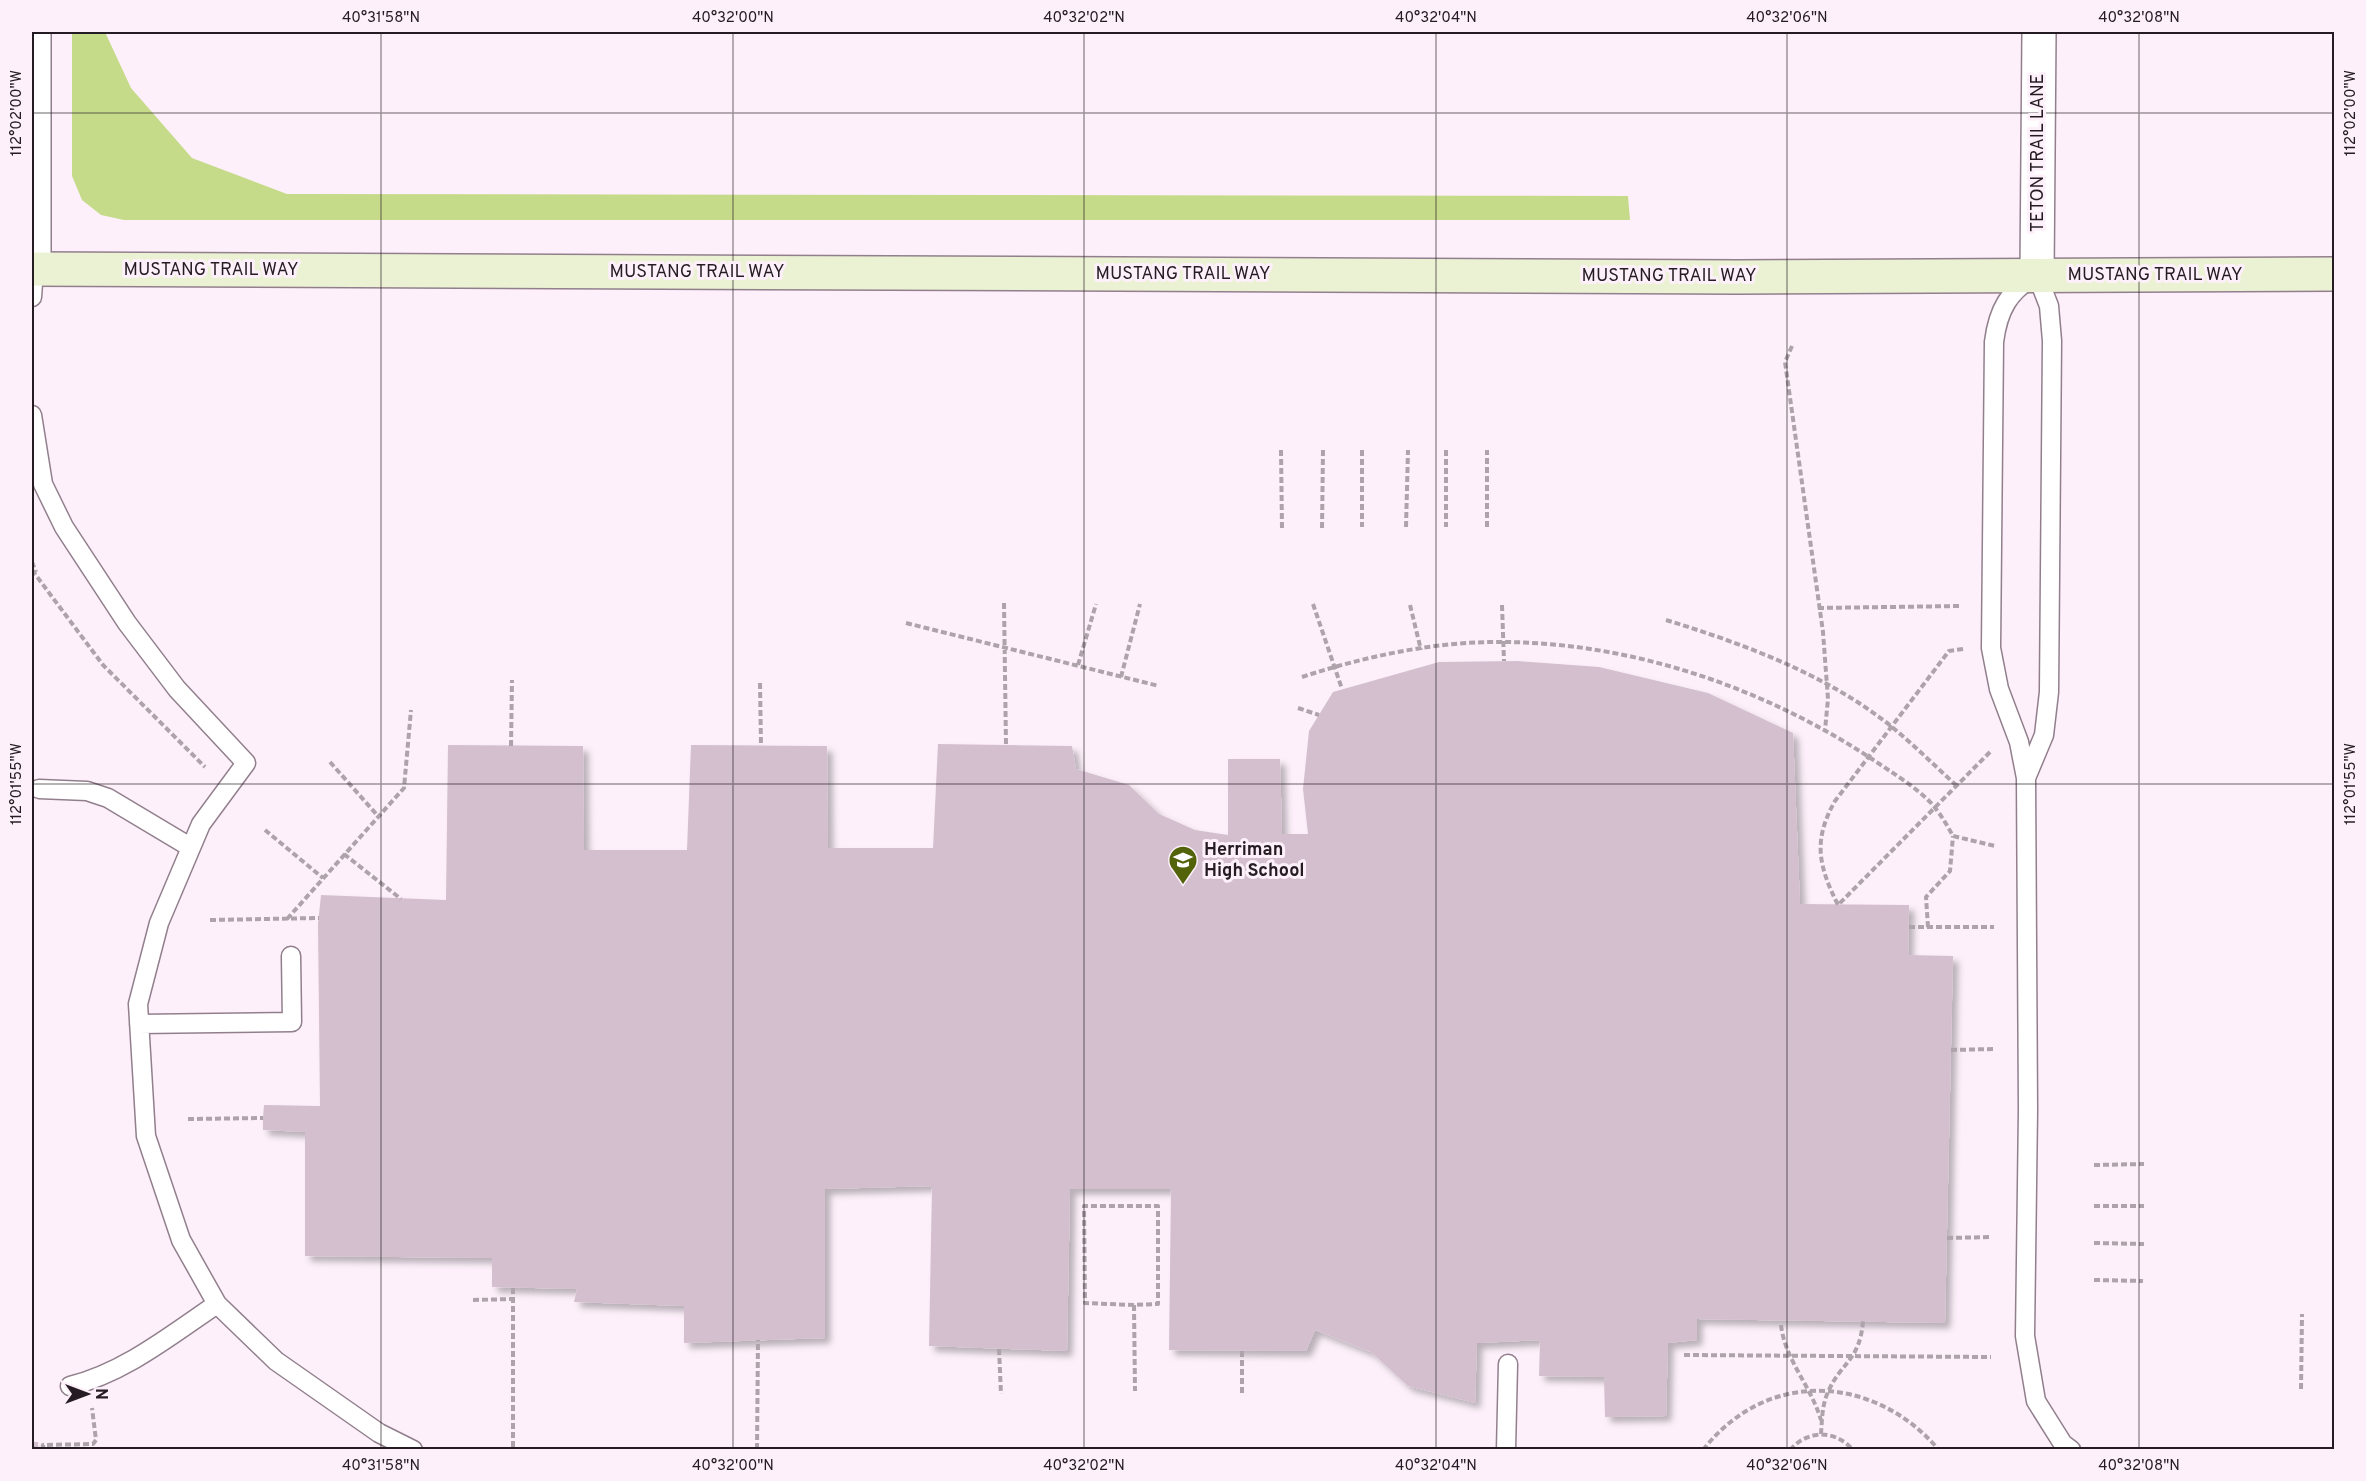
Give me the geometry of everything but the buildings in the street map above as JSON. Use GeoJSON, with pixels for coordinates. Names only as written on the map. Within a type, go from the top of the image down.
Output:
{"type":"FeatureCollection","features":[{"type":"Feature","properties":{"kind":"main road","name":"MUSTANG TRAIL WAY"},"geometry":{"type":"LineString","coordinates":[[32,278],[1714,277],[2334,274]]}},
{"type":"Feature","properties":{"kind":"street"},"geometry":{"type":"LineString","coordinates":[[32,278],[34,32]]}},
{"type":"Feature","properties":{"kind":"street","name":"TETON TRAIL LANE"},"geometry":{"type":"LineString","coordinates":[[2037,275],[2039,32]]}},
{"type":"Feature","properties":{"kind":"lane"},"geometry":{"type":"LineString","coordinates":[[2026,778],[2044,735],[2049,692],[2052,340],[2049,306],[2037,275],[2023,283],[2002,307],[1994,342],[1991,648],[1999,689],[2019,742],[2026,778],[2028,1110],[2025,1336],[2036,1401],[2063,1444],[2071,1449]]}},
{"type":"Feature","properties":{"kind":"lane"},"geometry":{"type":"LineString","coordinates":[[32,415],[43,484],[64,527],[127,624],[170,679],[246,763],[201,824],[190,847],[159,923],[138,1004],[146,1136],[181,1240],[217,1304],[276,1361],[379,1433],[413,1449]]}},
{"type":"Feature","properties":{"kind":"lane"},"geometry":{"type":"LineString","coordinates":[[39,789],[87,790],[108,798],[190,847]]}},
{"type":"Feature","properties":{"kind":"lane"},"geometry":{"type":"LineString","coordinates":[[139,1024],[292,1022],[291,956]]}},
{"type":"Feature","properties":{"kind":"lane"},"geometry":{"type":"LineString","coordinates":[[70,1386],[93,1381],[137,1357],[217,1304]]}},
{"type":"Feature","properties":{"kind":"lane"},"geometry":{"type":"LineString","coordinates":[[1506,1449],[1508,1364]]}},
{"type":"Feature","properties":{"kind":"path"},"geometry":{"type":"LineString","coordinates":[[1792,346],[1785,362],[1818,608],[1828,713],[1825,730]]}},
{"type":"Feature","properties":{"kind":"path"},"geometry":{"type":"LineString","coordinates":[[1281,450],[1282,528]]}},
{"type":"Feature","properties":{"kind":"path"},"geometry":{"type":"LineString","coordinates":[[1322,528],[1323,450]]}},
{"type":"Feature","properties":{"kind":"path"},"geometry":{"type":"LineString","coordinates":[[1362,450],[1362,527]]}},
{"type":"Feature","properties":{"kind":"path"},"geometry":{"type":"LineString","coordinates":[[1406,527],[1408,450]]}},
{"type":"Feature","properties":{"kind":"path"},"geometry":{"type":"LineString","coordinates":[[1446,450],[1446,527]]}},
{"type":"Feature","properties":{"kind":"path"},"geometry":{"type":"LineString","coordinates":[[1487,450],[1487,527]]}},
{"type":"Feature","properties":{"kind":"path"},"geometry":{"type":"LineString","coordinates":[[32,562],[37,574],[68,621],[103,665],[205,767]]}},
{"type":"Feature","properties":{"kind":"path"},"geometry":{"type":"LineString","coordinates":[[32,570],[37,574]]}},
{"type":"Feature","properties":{"kind":"path"},"geometry":{"type":"LineString","coordinates":[[1004,603],[1006,745]]}},
{"type":"Feature","properties":{"kind":"path"},"geometry":{"type":"LineString","coordinates":[[1078,666],[1096,604]]}},
{"type":"Feature","properties":{"kind":"path"},"geometry":{"type":"LineString","coordinates":[[1122,677],[1140,604]]}},
{"type":"Feature","properties":{"kind":"path"},"geometry":{"type":"LineString","coordinates":[[1313,604],[1342,689]]}},
{"type":"Feature","properties":{"kind":"path"},"geometry":{"type":"LineString","coordinates":[[1410,605],[1421,650]]}},
{"type":"Feature","properties":{"kind":"path"},"geometry":{"type":"LineString","coordinates":[[1502,605],[1504,661]]}},
{"type":"Feature","properties":{"kind":"path"},"geometry":{"type":"LineString","coordinates":[[1818,608],[1959,606]]}},
{"type":"Feature","properties":{"kind":"path"},"geometry":{"type":"LineString","coordinates":[[1666,620],[1767,657],[1826,683],[1891,726],[1957,786]]}},
{"type":"Feature","properties":{"kind":"path"},"geometry":{"type":"LineString","coordinates":[[906,622],[1159,686]]}},
{"type":"Feature","properties":{"kind":"path"},"geometry":{"type":"LineString","coordinates":[[1302,677],[1333,667],[1421,650],[1503,642],[1591,649],[1682,670],[1749,693],[1825,730],[1895,775],[1935,807],[1953,836],[1950,871],[1926,897],[1928,927]]}},
{"type":"Feature","properties":{"kind":"path"},"geometry":{"type":"LineString","coordinates":[[1973,648],[1949,651],[1835,801],[1822,824],[1820,854],[1838,904],[1994,748]]}},
{"type":"Feature","properties":{"kind":"path"},"geometry":{"type":"LineString","coordinates":[[512,680],[512,746]]}},
{"type":"Feature","properties":{"kind":"path"},"geometry":{"type":"LineString","coordinates":[[759,683],[761,746]]}},
{"type":"Feature","properties":{"kind":"path"},"geometry":{"type":"LineString","coordinates":[[1298,708],[1319,715]]}},
{"type":"Feature","properties":{"kind":"path"},"geometry":{"type":"LineString","coordinates":[[287,919],[404,788],[411,710]]}},
{"type":"Feature","properties":{"kind":"path"},"geometry":{"type":"LineString","coordinates":[[330,762],[378,816]]}},
{"type":"Feature","properties":{"kind":"path"},"geometry":{"type":"LineString","coordinates":[[265,830],[323,878]]}},
{"type":"Feature","properties":{"kind":"path"},"geometry":{"type":"LineString","coordinates":[[1953,836],[1995,846]]}},
{"type":"Feature","properties":{"kind":"path"},"geometry":{"type":"LineString","coordinates":[[344,854],[401,899]]}},
{"type":"Feature","properties":{"kind":"path"},"geometry":{"type":"LineString","coordinates":[[210,920],[319,918]]}},
{"type":"Feature","properties":{"kind":"path"},"geometry":{"type":"LineString","coordinates":[[1909,927],[1994,927]]}},
{"type":"Feature","properties":{"kind":"path"},"geometry":{"type":"LineString","coordinates":[[1951,1050],[1994,1049]]}},
{"type":"Feature","properties":{"kind":"path"},"geometry":{"type":"LineString","coordinates":[[188,1119],[263,1118]]}},
{"type":"Feature","properties":{"kind":"path"},"geometry":{"type":"LineString","coordinates":[[2094,1165],[2144,1164]]}},
{"type":"Feature","properties":{"kind":"path"},"geometry":{"type":"LineString","coordinates":[[1084,1206],[1158,1206],[1158,1304],[1134,1305],[1085,1303],[1084,1206]]}},
{"type":"Feature","properties":{"kind":"path"},"geometry":{"type":"LineString","coordinates":[[2094,1206],[2144,1206]]}},
{"type":"Feature","properties":{"kind":"path"},"geometry":{"type":"LineString","coordinates":[[1947,1238],[1992,1237]]}},
{"type":"Feature","properties":{"kind":"path"},"geometry":{"type":"LineString","coordinates":[[2094,1244],[2144,1244]]}},
{"type":"Feature","properties":{"kind":"path"},"geometry":{"type":"LineString","coordinates":[[2094,1280],[2143,1281]]}},
{"type":"Feature","properties":{"kind":"path"},"geometry":{"type":"LineString","coordinates":[[513,1288],[513,1447]]}},
{"type":"Feature","properties":{"kind":"path"},"geometry":{"type":"LineString","coordinates":[[473,1300],[513,1299]]}},
{"type":"Feature","properties":{"kind":"path"},"geometry":{"type":"LineString","coordinates":[[1134,1305],[1135,1391]]}},
{"type":"Feature","properties":{"kind":"path"},"geometry":{"type":"LineString","coordinates":[[2301,1389],[2302,1314]]}},
{"type":"Feature","properties":{"kind":"path"},"geometry":{"type":"LineString","coordinates":[[1821,1434],[1823,1406],[1828,1391],[1861,1341],[1863,1321]]}},
{"type":"Feature","properties":{"kind":"path"},"geometry":{"type":"LineString","coordinates":[[1781,1324],[1783,1342],[1788,1356],[1809,1391],[1822,1425]]}},
{"type":"Feature","properties":{"kind":"path"},"geometry":{"type":"LineString","coordinates":[[757,1449],[758,1341]]}},
{"type":"Feature","properties":{"kind":"path"},"geometry":{"type":"LineString","coordinates":[[999,1349],[1001,1394]]}},
{"type":"Feature","properties":{"kind":"path"},"geometry":{"type":"LineString","coordinates":[[1242,1351],[1242,1395]]}},
{"type":"Feature","properties":{"kind":"path"},"geometry":{"type":"LineString","coordinates":[[1684,1355],[1991,1357]]}},
{"type":"Feature","properties":{"kind":"path"},"geometry":{"type":"LineString","coordinates":[[1703,1449],[1726,1424],[1743,1412],[1779,1396],[1809,1391],[1857,1395],[1894,1410],[1911,1421],[1939,1449]]}},
{"type":"Feature","properties":{"kind":"path"},"geometry":{"type":"LineString","coordinates":[[43,1449],[43,1445],[93,1444],[96,1440],[91,1402]]}},
{"type":"Feature","properties":{"kind":"path"},"geometry":{"type":"LineString","coordinates":[[1790,1449],[1801,1439],[1821,1434],[1840,1438],[1852,1449]]}},
{"type":"Feature","properties":{"kind":"path"},"geometry":{"type":"LineString","coordinates":[[1557,1449],[1581,1449]]}},
{"type":"Feature","properties":{"kind":"green space"},"geometry":{"type":"Polygon","coordinates":[[[72,32],[105,32],[131,88],[192,158],[287,194],[1628,196],[1630,220],[124,220],[101,215],[82,200],[72,176],[72,32]]]}},
{"type":"Feature","properties":{"kind":"place","name":"Herriman High School"},"geometry":{"type":"Point","coordinates":[1183,886]}}]}
